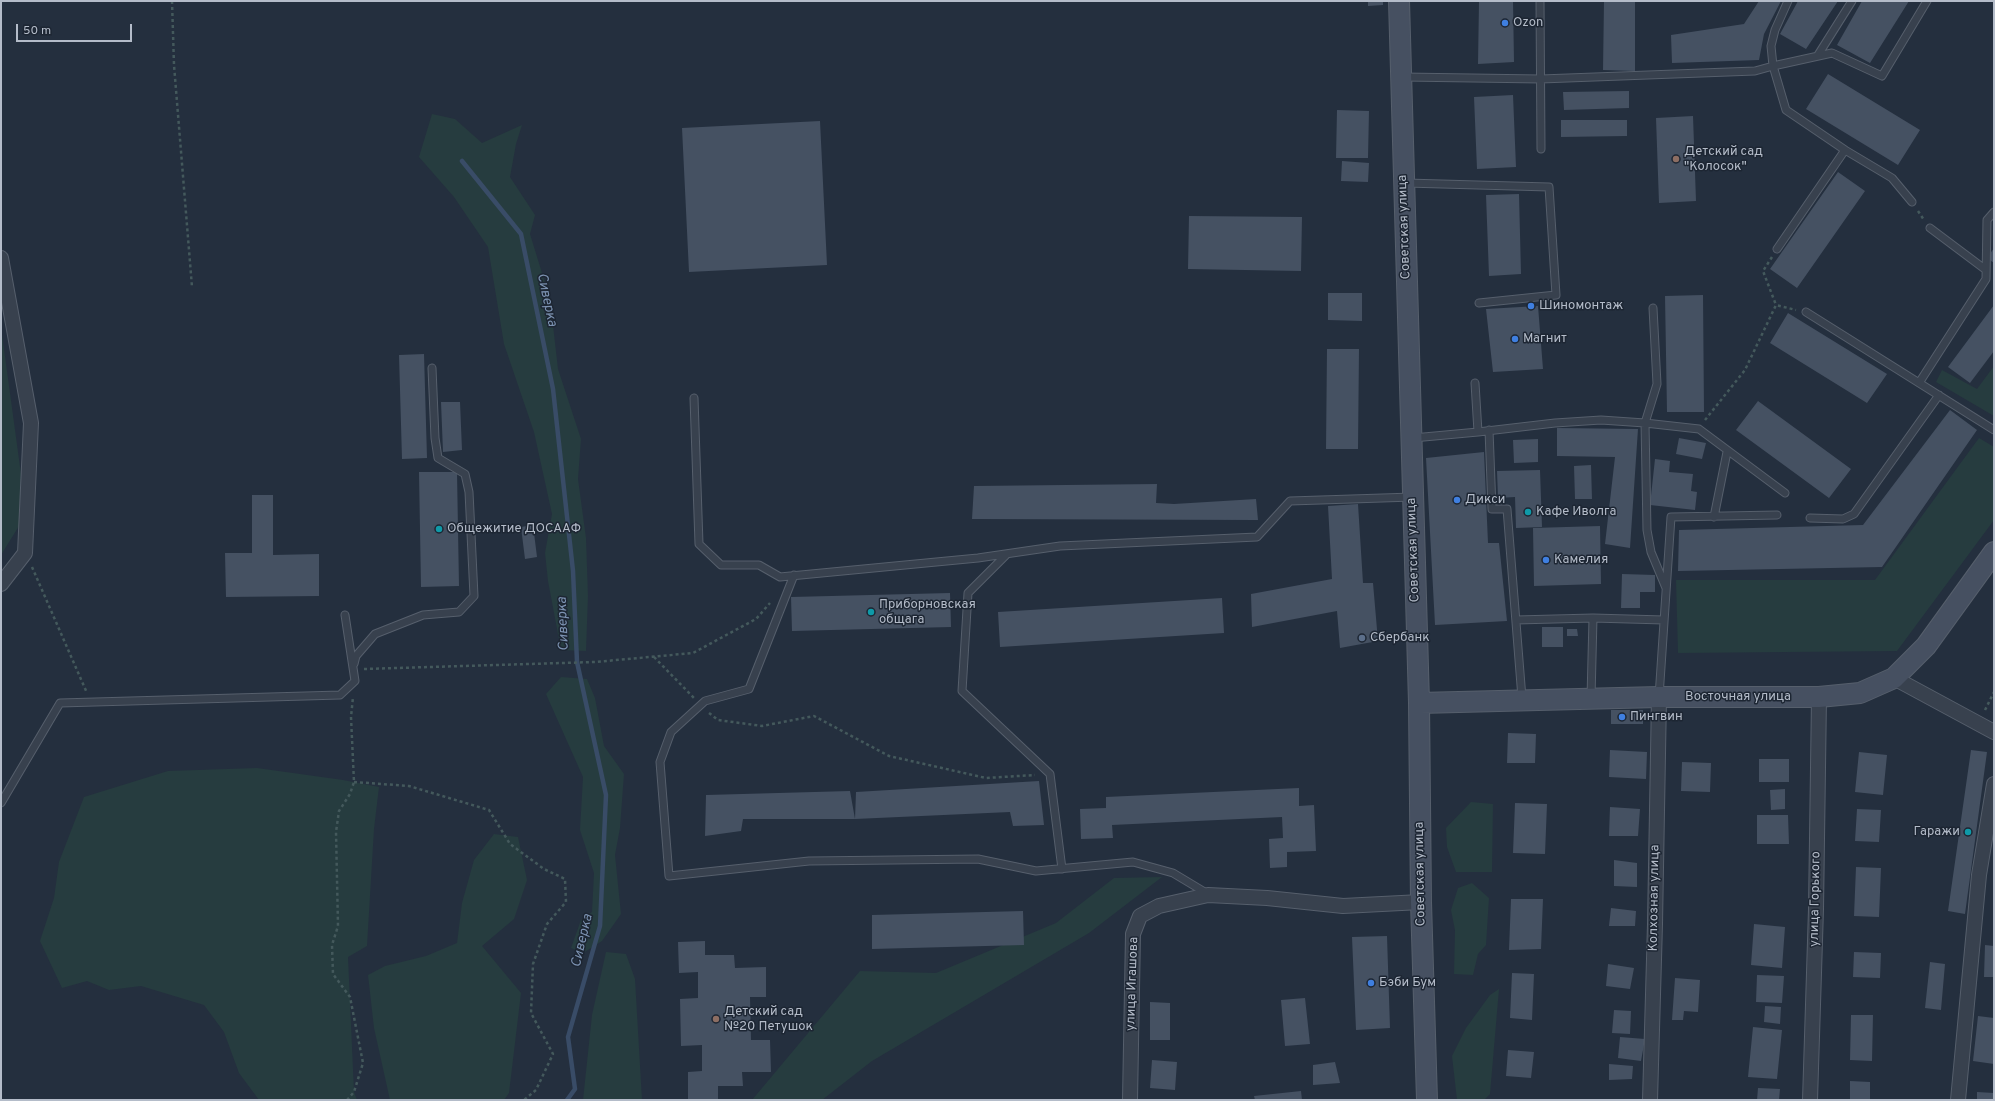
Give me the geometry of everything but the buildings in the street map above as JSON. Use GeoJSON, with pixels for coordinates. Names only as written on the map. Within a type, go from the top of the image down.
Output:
{"type":"FeatureCollection","features":[{"type":"Feature","properties":{"kind":"main road","name":"Советская улица"},"geometry":{"type":"LineString","coordinates":[[1399,1],[1404,183],[1411,313],[1411,438],[1419,703],[1421,902],[1427,1100]]}},
{"type":"Feature","properties":{"kind":"main road","name":"Восточная улица"},"geometry":{"type":"LineString","coordinates":[[1419,703],[1659,697],[1819,697],[1860,693],[1894,678],[1926,646],[1994,552]]}},
{"type":"Feature","properties":{"kind":"street"},"geometry":{"type":"LineString","coordinates":[[1,258],[31,423],[25,553],[1,584]]}},
{"type":"Feature","properties":{"kind":"street"},"geometry":{"type":"LineString","coordinates":[[1894,678],[1994,732]]}},
{"type":"Feature","properties":{"kind":"street","name":"Колхозная улица"},"geometry":{"type":"LineString","coordinates":[[1650,1100],[1656,924],[1659,697]]}},
{"type":"Feature","properties":{"kind":"street","name":"улица Горького"},"geometry":{"type":"LineString","coordinates":[[1810,1100],[1816,909],[1819,697]]}},
{"type":"Feature","properties":{"kind":"street"},"geometry":{"type":"LineString","coordinates":[[1958,1100],[1979,875],[1994,784]]}},
{"type":"Feature","properties":{"kind":"street","name":"улица Игашова"},"geometry":{"type":"LineString","coordinates":[[1130,1100],[1133,934],[1140,916],[1159,906],[1208,894],[1267,898],[1343,906],[1421,902]]}},
{"type":"Feature","properties":{"kind":"lane"},"geometry":{"type":"LineString","coordinates":[[1540,1],[1541,149]]}},
{"type":"Feature","properties":{"kind":"lane"},"geometry":{"type":"LineString","coordinates":[[1788,1],[1775,30],[1772,41],[1773,66],[1786,110],[1845,150],[1892,178],[1912,202]]}},
{"type":"Feature","properties":{"kind":"lane"},"geometry":{"type":"LineString","coordinates":[[1818,55],[1852,1]]}},
{"type":"Feature","properties":{"kind":"lane"},"geometry":{"type":"LineString","coordinates":[[1401,77],[1541,79],[1755,71],[1818,55],[1832,53],[1882,76],[1927,1]]}},
{"type":"Feature","properties":{"kind":"lane"},"geometry":{"type":"LineString","coordinates":[[1777,250],[1845,150]]}},
{"type":"Feature","properties":{"kind":"lane"},"geometry":{"type":"LineString","coordinates":[[1404,183],[1548,187],[1556,295],[1479,303]]}},
{"type":"Feature","properties":{"kind":"lane"},"geometry":{"type":"LineString","coordinates":[[1919,383],[1986,279],[1987,220],[1994,212]]}},
{"type":"Feature","properties":{"kind":"lane"},"geometry":{"type":"LineString","coordinates":[[1930,228],[1986,270]]}},
{"type":"Feature","properties":{"kind":"lane"},"geometry":{"type":"LineString","coordinates":[[1653,308],[1658,384],[1645,422],[1647,530],[1651,552],[1666,588]]}},
{"type":"Feature","properties":{"kind":"lane"},"geometry":{"type":"LineString","coordinates":[[1806,312],[1994,430]]}},
{"type":"Feature","properties":{"kind":"lane"},"geometry":{"type":"LineString","coordinates":[[353,670],[356,656],[375,634],[423,615],[459,612],[474,596],[469,492],[465,474],[438,458],[435,438],[432,368]]}},
{"type":"Feature","properties":{"kind":"lane"},"geometry":{"type":"LineString","coordinates":[[1475,383],[1478,432]]}},
{"type":"Feature","properties":{"kind":"lane"},"geometry":{"type":"LineString","coordinates":[[1810,518],[1843,520],[1854,514],[1939,395]]}},
{"type":"Feature","properties":{"kind":"lane"},"geometry":{"type":"LineString","coordinates":[[694,398],[699,544],[721,565],[759,565],[780,576],[1007,554],[1060,546],[1257,537],[1290,501],[1413,497]]}},
{"type":"Feature","properties":{"kind":"lane"},"geometry":{"type":"LineString","coordinates":[[1411,438],[1601,420],[1645,422],[1699,429],[1727,452],[1785,492]]}},
{"type":"Feature","properties":{"kind":"lane"},"geometry":{"type":"LineString","coordinates":[[1489,430],[1492,509],[1506,509],[1522,700]]}},
{"type":"Feature","properties":{"kind":"lane"},"geometry":{"type":"LineString","coordinates":[[1714,517],[1727,452]]}},
{"type":"Feature","properties":{"kind":"lane"},"geometry":{"type":"LineString","coordinates":[[1659,697],[1671,518],[1777,516]]}},
{"type":"Feature","properties":{"kind":"lane"},"geometry":{"type":"LineString","coordinates":[[1007,554],[968,593],[962,691],[1050,774],[1062,869]]}},
{"type":"Feature","properties":{"kind":"lane"},"geometry":{"type":"LineString","coordinates":[[794,575],[749,689],[705,701],[671,732],[660,762],[669,876],[809,861],[978,859],[1036,871],[1133,862],[1173,873],[1208,894]]}},
{"type":"Feature","properties":{"kind":"lane"},"geometry":{"type":"LineString","coordinates":[[1,803],[60,703],[340,695],[355,681],[346,615]]}},
{"type":"Feature","properties":{"kind":"lane"},"geometry":{"type":"LineString","coordinates":[[1516,620],[1593,618],[1664,620]]}},
{"type":"Feature","properties":{"kind":"lane"},"geometry":{"type":"LineString","coordinates":[[1591,699],[1593,618]]}},
{"type":"Feature","properties":{"kind":"path"},"geometry":{"type":"LineString","coordinates":[[172,1],[174,65],[192,288]]}},
{"type":"Feature","properties":{"kind":"path"},"geometry":{"type":"LineString","coordinates":[[1912,202],[1930,228]]}},
{"type":"Feature","properties":{"kind":"path"},"geometry":{"type":"LineString","coordinates":[[1699,429],[1745,370],[1776,305],[1763,271],[1777,250]]}},
{"type":"Feature","properties":{"kind":"path"},"geometry":{"type":"LineString","coordinates":[[1776,305],[1806,312]]}},
{"type":"Feature","properties":{"kind":"path"},"geometry":{"type":"LineString","coordinates":[[25,553],[91,702]]}},
{"type":"Feature","properties":{"kind":"path"},"geometry":{"type":"LineString","coordinates":[[353,670],[595,662],[693,653],[756,619],[775,597]]}},
{"type":"Feature","properties":{"kind":"path"},"geometry":{"type":"LineString","coordinates":[[654,657],[701,705],[718,720],[762,726],[814,716],[889,756],[986,778],[1050,774]]}},
{"type":"Feature","properties":{"kind":"path"},"geometry":{"type":"LineString","coordinates":[[347,1100],[354,1092],[363,1063],[350,997],[333,974],[332,944],[338,926],[336,832],[339,811],[350,794],[354,782],[351,717],[355,681]]}},
{"type":"Feature","properties":{"kind":"path"},"geometry":{"type":"LineString","coordinates":[[1978,723],[1994,692]]}},
{"type":"Feature","properties":{"kind":"path"},"geometry":{"type":"LineString","coordinates":[[354,782],[409,786],[489,810],[510,844],[544,868],[566,879],[566,902],[547,924],[534,964],[531,1013],[553,1054],[536,1090],[524,1100]]}},
{"type":"Feature","properties":{"kind":"green space"},"geometry":{"type":"Polygon","coordinates":[[[432,114],[455,119],[482,143],[522,125],[516,144],[510,177],[535,215],[530,234],[550,299],[558,369],[581,439],[578,479],[586,538],[588,596],[586,651],[561,650],[548,581],[545,553],[552,514],[534,432],[504,344],[488,247],[454,197],[419,157],[432,114]]]}},
{"type":"Feature","properties":{"kind":"green space"},"geometry":{"type":"Polygon","coordinates":[[[1,327],[21,474],[19,526],[1,555],[1,327]]]}},
{"type":"Feature","properties":{"kind":"green space"},"geometry":{"type":"Polygon","coordinates":[[[1994,366],[1994,416],[1936,382],[1942,370],[1977,389],[1994,366]]]}},
{"type":"Feature","properties":{"kind":"green space"},"geometry":{"type":"Polygon","coordinates":[[[1979,438],[1994,447],[1994,520],[1897,651],[1678,653],[1676,580],[1875,580],[1979,438]]]}},
{"type":"Feature","properties":{"kind":"green space"},"geometry":{"type":"Polygon","coordinates":[[[561,677],[587,679],[595,698],[604,746],[624,774],[620,828],[615,855],[621,914],[602,941],[583,953],[571,948],[581,920],[592,912],[594,873],[580,830],[583,777],[546,694],[561,677]]]}},
{"type":"Feature","properties":{"kind":"green space"},"geometry":{"type":"Polygon","coordinates":[[[257,768],[343,780],[379,787],[374,829],[367,946],[348,957],[354,1092],[357,1100],[259,1100],[239,1073],[224,1032],[204,1005],[141,986],[109,990],[87,981],[62,988],[40,941],[54,898],[59,862],[84,797],[168,771],[257,768]]]}},
{"type":"Feature","properties":{"kind":"green space"},"geometry":{"type":"Polygon","coordinates":[[[1471,802],[1493,804],[1492,872],[1456,872],[1447,847],[1446,828],[1471,802]]]}},
{"type":"Feature","properties":{"kind":"green space"},"geometry":{"type":"Polygon","coordinates":[[[494,834],[518,837],[527,880],[514,919],[482,946],[521,993],[509,1093],[504,1100],[390,1100],[374,1028],[368,975],[385,966],[426,956],[457,943],[462,903],[474,860],[494,834]]]}},
{"type":"Feature","properties":{"kind":"green space"},"geometry":{"type":"Polygon","coordinates":[[[1162,877],[1089,933],[872,1061],[822,1100],[752,1100],[860,971],[936,973],[1056,923],[1114,878],[1162,877]]]}},
{"type":"Feature","properties":{"kind":"green space"},"geometry":{"type":"Polygon","coordinates":[[[1472,883],[1489,898],[1486,945],[1478,954],[1473,975],[1454,974],[1455,930],[1451,910],[1458,888],[1472,883]]]}},
{"type":"Feature","properties":{"kind":"green space"},"geometry":{"type":"Polygon","coordinates":[[[606,952],[626,954],[635,979],[642,1100],[583,1100],[592,1015],[606,952]]]}},
{"type":"Feature","properties":{"kind":"green space"},"geometry":{"type":"Polygon","coordinates":[[[1499,989],[1490,1094],[1484,1100],[1457,1100],[1452,1056],[1466,1028],[1490,995],[1499,989]]]}},
{"type":"Feature","properties":{"kind":"waterway","name":"Сиверка"},"geometry":{"type":"LineString","coordinates":[[462,161],[521,234],[553,389],[573,571],[577,662],[606,795],[600,926],[568,1037],[575,1089],[567,1100]]}},
{"type":"Feature","properties":{"kind":"place","name":"Ozon"},"geometry":{"type":"Point","coordinates":[1505,23]}},
{"type":"Feature","properties":{"kind":"place","name":"Детский сад \"Колосок\""},"geometry":{"type":"Point","coordinates":[1676,159]}},
{"type":"Feature","properties":{"kind":"place","name":"Шиномонтаж"},"geometry":{"type":"Point","coordinates":[1531,306]}},
{"type":"Feature","properties":{"kind":"place","name":"Магнит"},"geometry":{"type":"Point","coordinates":[1515,339]}},
{"type":"Feature","properties":{"kind":"place","name":"Дикси"},"geometry":{"type":"Point","coordinates":[1457,500]}},
{"type":"Feature","properties":{"kind":"place","name":"Кафе Иволга"},"geometry":{"type":"Point","coordinates":[1528,512]}},
{"type":"Feature","properties":{"kind":"place","name":"Общежитие ДОСААФ"},"geometry":{"type":"Point","coordinates":[439,529]}},
{"type":"Feature","properties":{"kind":"place","name":"Камелия"},"geometry":{"type":"Point","coordinates":[1546,560]}},
{"type":"Feature","properties":{"kind":"place","name":"Приборновская общага"},"geometry":{"type":"Point","coordinates":[871,612]}},
{"type":"Feature","properties":{"kind":"place","name":"Сбербанк"},"geometry":{"type":"Point","coordinates":[1362,638]}},
{"type":"Feature","properties":{"kind":"place","name":"Пингвин"},"geometry":{"type":"Point","coordinates":[1622,717]}},
{"type":"Feature","properties":{"kind":"place","name":"Гаражи"},"geometry":{"type":"Point","coordinates":[1968,832]}},
{"type":"Feature","properties":{"kind":"place","name":"Бэби Бум"},"geometry":{"type":"Point","coordinates":[1371,983]}},
{"type":"Feature","properties":{"kind":"place","name":"Детский сад №20 Петушок"},"geometry":{"type":"Point","coordinates":[716,1019]}}]}
